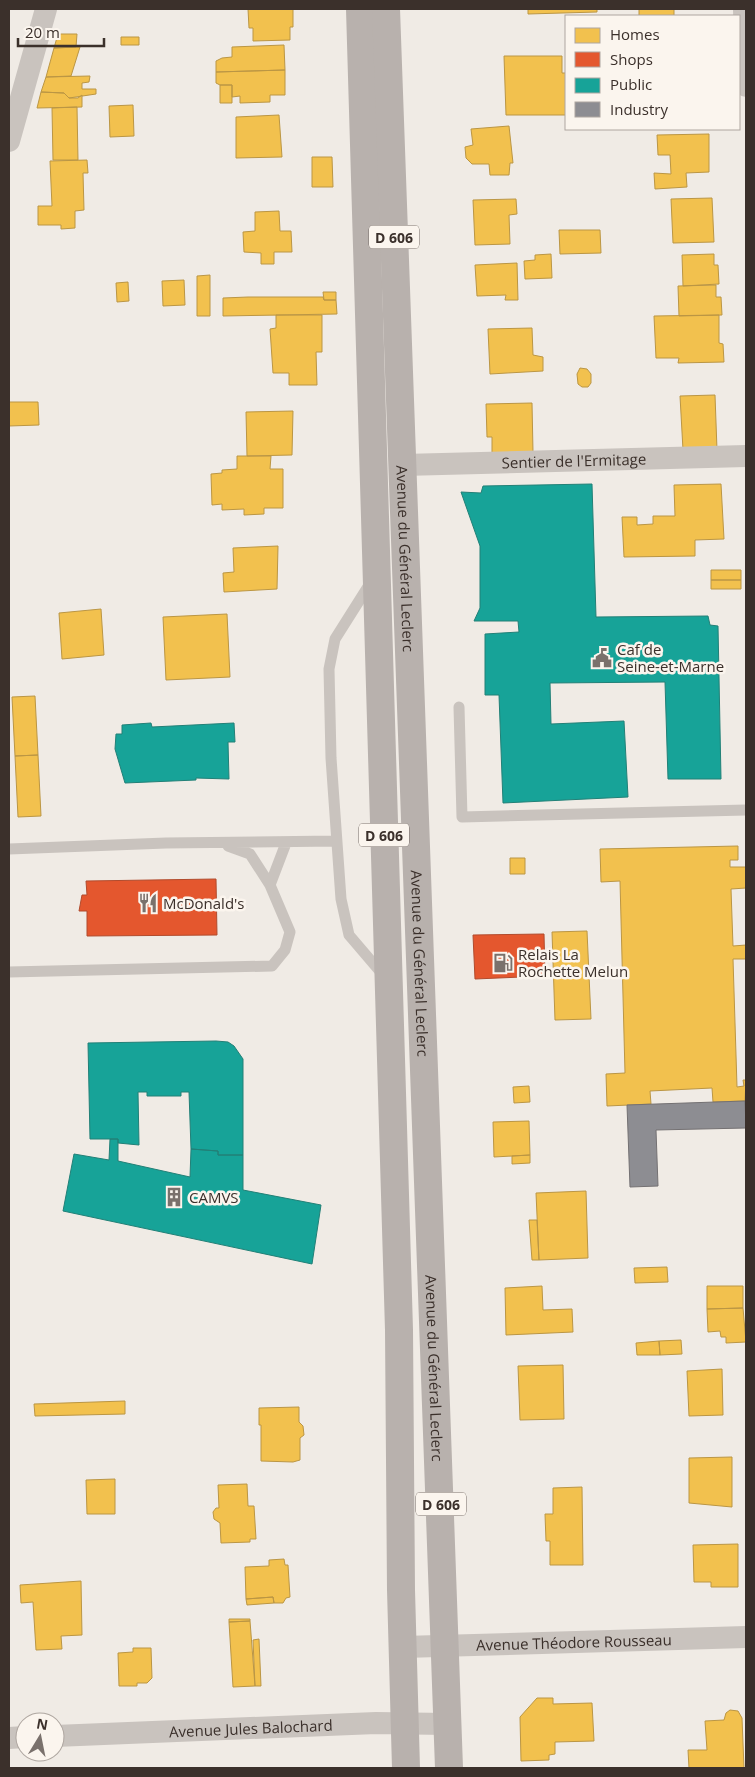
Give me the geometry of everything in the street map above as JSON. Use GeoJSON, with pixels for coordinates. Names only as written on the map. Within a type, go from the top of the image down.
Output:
{"type":"FeatureCollection","features":[{"type":"Feature","properties":{"kind":"main road","name":"Avenue du Général Leclerc"},"geometry":{"type":"LineString","coordinates":[[360,9],[399,1330],[402,1647],[406,1768]]}},
{"type":"Feature","properties":{"kind":"main road","name":"Avenue du Général Leclerc"},"geometry":{"type":"LineString","coordinates":[[386,9],[449,1768]]}},
{"type":"Feature","properties":{"kind":"street"},"geometry":{"type":"LineString","coordinates":[[9,141],[46,9]]}},
{"type":"Feature","properties":{"kind":"street"},"geometry":{"type":"LineString","coordinates":[[744,9],[746,86]]}},
{"type":"Feature","properties":{"kind":"street","name":"Sentier de l'Ermitage"},"geometry":{"type":"LineString","coordinates":[[403,465],[746,456]]}},
{"type":"Feature","properties":{"kind":"street","name":"Avenue Théodore Rousseau"},"geometry":{"type":"LineString","coordinates":[[402,1647],[746,1637]]}},
{"type":"Feature","properties":{"kind":"street","name":"Avenue Jules Balochard"},"geometry":{"type":"LineString","coordinates":[[65,1736],[448,1724]]}},
{"type":"Feature","properties":{"kind":"lane"},"geometry":{"type":"LineString","coordinates":[[378,572],[335,640],[329,669],[331,758],[341,899],[349,935],[388,981]]}},
{"type":"Feature","properties":{"kind":"lane"},"geometry":{"type":"LineString","coordinates":[[459,707],[462,817],[746,810]]}},
{"type":"Feature","properties":{"kind":"lane"},"geometry":{"type":"LineString","coordinates":[[9,849],[336,841]]}},
{"type":"Feature","properties":{"kind":"lane"},"geometry":{"type":"LineString","coordinates":[[9,972],[272,966],[285,950],[290,932],[270,885],[250,854],[220,843]]}},
{"type":"Feature","properties":{"kind":"lane"},"geometry":{"type":"LineString","coordinates":[[270,885],[286,843]]}},
{"type":"Feature","properties":{"kind":"building: Homes"},"geometry":{"type":"Polygon","coordinates":[[[248,9],[293,9],[293,27],[290,27],[290,40],[253,41],[253,28],[249,28],[248,9]]]}},
{"type":"Feature","properties":{"kind":"building: Homes"},"geometry":{"type":"Polygon","coordinates":[[[528,9],[597,9],[597,12],[528,14],[528,9]]]}},
{"type":"Feature","properties":{"kind":"building: Homes"},"geometry":{"type":"Polygon","coordinates":[[[639,9],[674,9],[674,15],[639,15],[639,9]]]}},
{"type":"Feature","properties":{"kind":"building: Homes"},"geometry":{"type":"Polygon","coordinates":[[[58,34],[77,34],[76,47],[54,48],[58,34]]]}},
{"type":"Feature","properties":{"kind":"building: Homes"},"geometry":{"type":"Polygon","coordinates":[[[121,37],[139,37],[139,45],[121,45],[121,37]]]}},
{"type":"Feature","properties":{"kind":"building: Homes"},"geometry":{"type":"Polygon","coordinates":[[[284,45],[285,70],[216,72],[216,61],[232,57],[232,47],[284,45]]]}},
{"type":"Feature","properties":{"kind":"building: Homes"},"geometry":{"type":"Polygon","coordinates":[[[80,47],[71,76],[46,77],[54,48],[80,47]]]}},
{"type":"Feature","properties":{"kind":"building: Homes"},"geometry":{"type":"Polygon","coordinates":[[[504,56],[562,56],[562,73],[565,73],[565,115],[506,115],[504,56]]]}},
{"type":"Feature","properties":{"kind":"building: Homes"},"geometry":{"type":"Polygon","coordinates":[[[285,70],[285,95],[270,95],[270,102],[240,103],[240,96],[232,97],[232,85],[216,83],[216,72],[285,70]]]}},
{"type":"Feature","properties":{"kind":"building: Homes"},"geometry":{"type":"Polygon","coordinates":[[[90,76],[89,82],[82,83],[82,89],[96,89],[96,94],[69,98],[64,93],[41,92],[46,77],[90,76]]]}},
{"type":"Feature","properties":{"kind":"building: Homes"},"geometry":{"type":"Polygon","coordinates":[[[220,85],[232,85],[232,103],[220,103],[220,85]]]}},
{"type":"Feature","properties":{"kind":"building: Homes"},"geometry":{"type":"Polygon","coordinates":[[[41,92],[64,93],[69,98],[78,98],[82,95],[82,107],[37,108],[41,92]]]}},
{"type":"Feature","properties":{"kind":"building: Homes"},"geometry":{"type":"Polygon","coordinates":[[[133,105],[134,136],[110,137],[109,106],[133,105]]]}},
{"type":"Feature","properties":{"kind":"building: Homes"},"geometry":{"type":"Polygon","coordinates":[[[77,107],[78,160],[53,160],[52,108],[77,107]]]}},
{"type":"Feature","properties":{"kind":"building: Homes"},"geometry":{"type":"Polygon","coordinates":[[[279,115],[282,157],[236,158],[236,117],[279,115]]]}},
{"type":"Feature","properties":{"kind":"building: Homes"},"geometry":{"type":"Polygon","coordinates":[[[509,126],[513,163],[510,163],[509,175],[490,175],[489,164],[472,164],[466,158],[465,147],[473,145],[471,129],[509,126]]]}},
{"type":"Feature","properties":{"kind":"building: Homes"},"geometry":{"type":"Polygon","coordinates":[[[709,134],[709,172],[686,173],[687,187],[655,189],[654,173],[671,174],[670,155],[658,155],[657,135],[709,134]]]}},
{"type":"Feature","properties":{"kind":"building: Homes"},"geometry":{"type":"Polygon","coordinates":[[[312,157],[332,157],[333,187],[312,187],[312,157]]]}},
{"type":"Feature","properties":{"kind":"building: Homes"},"geometry":{"type":"Polygon","coordinates":[[[87,160],[88,173],[83,173],[84,210],[75,211],[75,228],[61,229],[61,225],[38,225],[38,206],[52,206],[50,161],[87,160]]]}},
{"type":"Feature","properties":{"kind":"building: Homes"},"geometry":{"type":"Polygon","coordinates":[[[712,198],[714,242],[673,243],[671,199],[712,198]]]}},
{"type":"Feature","properties":{"kind":"building: Homes"},"geometry":{"type":"Polygon","coordinates":[[[516,199],[517,214],[509,215],[510,244],[475,245],[473,200],[516,199]]]}},
{"type":"Feature","properties":{"kind":"building: Homes"},"geometry":{"type":"Polygon","coordinates":[[[279,211],[280,231],[291,231],[292,252],[274,252],[274,264],[261,264],[261,253],[244,252],[243,232],[255,231],[255,212],[279,211]]]}},
{"type":"Feature","properties":{"kind":"building: Homes"},"geometry":{"type":"Polygon","coordinates":[[[559,230],[600,230],[601,253],[560,254],[559,230]]]}},
{"type":"Feature","properties":{"kind":"building: Homes"},"geometry":{"type":"Polygon","coordinates":[[[551,254],[552,278],[525,279],[524,261],[535,260],[535,255],[551,254]]]}},
{"type":"Feature","properties":{"kind":"building: Homes"},"geometry":{"type":"Polygon","coordinates":[[[714,254],[714,265],[718,265],[719,284],[683,286],[682,255],[714,254]]]}},
{"type":"Feature","properties":{"kind":"building: Homes"},"geometry":{"type":"Polygon","coordinates":[[[517,263],[518,300],[505,300],[506,295],[477,296],[475,265],[517,263]]]}},
{"type":"Feature","properties":{"kind":"building: Homes"},"geometry":{"type":"Polygon","coordinates":[[[210,275],[210,316],[197,316],[197,276],[210,275]]]}},
{"type":"Feature","properties":{"kind":"building: Homes"},"geometry":{"type":"Polygon","coordinates":[[[184,280],[185,305],[163,306],[162,281],[184,280]]]}},
{"type":"Feature","properties":{"kind":"building: Homes"},"geometry":{"type":"Polygon","coordinates":[[[128,282],[129,301],[117,302],[116,283],[128,282]]]}},
{"type":"Feature","properties":{"kind":"building: Homes"},"geometry":{"type":"Polygon","coordinates":[[[716,285],[716,297],[721,297],[722,315],[679,316],[678,286],[716,285]]]}},
{"type":"Feature","properties":{"kind":"building: Homes"},"geometry":{"type":"Polygon","coordinates":[[[323,292],[336,292],[336,300],[324,300],[323,292]]]}},
{"type":"Feature","properties":{"kind":"building: Homes"},"geometry":{"type":"Polygon","coordinates":[[[323,297],[324,300],[336,300],[337,314],[223,316],[223,298],[323,297]]]}},
{"type":"Feature","properties":{"kind":"building: Homes"},"geometry":{"type":"Polygon","coordinates":[[[276,315],[322,315],[322,352],[316,352],[317,385],[289,385],[289,373],[273,373],[270,329],[276,328],[276,315]]]}},
{"type":"Feature","properties":{"kind":"building: Homes"},"geometry":{"type":"Polygon","coordinates":[[[719,315],[719,343],[723,344],[724,362],[678,363],[679,358],[656,358],[654,316],[719,315]]]}},
{"type":"Feature","properties":{"kind":"building: Homes"},"geometry":{"type":"Polygon","coordinates":[[[532,328],[533,355],[543,357],[543,371],[490,374],[488,329],[532,328]]]}},
{"type":"Feature","properties":{"kind":"building: Homes"},"geometry":{"type":"Polygon","coordinates":[[[580,368],[587,369],[591,374],[591,383],[588,387],[582,387],[578,384],[577,374],[580,368]]]}},
{"type":"Feature","properties":{"kind":"building: Homes"},"geometry":{"type":"Polygon","coordinates":[[[715,395],[717,450],[683,450],[680,396],[715,395]]]}},
{"type":"Feature","properties":{"kind":"building: Homes"},"geometry":{"type":"Polygon","coordinates":[[[9,402],[38,402],[39,425],[9,426],[9,402]]]}},
{"type":"Feature","properties":{"kind":"building: Homes"},"geometry":{"type":"Polygon","coordinates":[[[532,403],[533,452],[492,454],[492,437],[487,437],[486,404],[532,403]]]}},
{"type":"Feature","properties":{"kind":"building: Homes"},"geometry":{"type":"Polygon","coordinates":[[[293,411],[292,455],[247,456],[246,412],[293,411]]]}},
{"type":"Feature","properties":{"kind":"building: Homes"},"geometry":{"type":"Polygon","coordinates":[[[237,456],[271,456],[270,469],[283,469],[283,508],[264,508],[264,514],[244,515],[244,509],[222,510],[222,504],[212,505],[211,474],[222,473],[222,470],[237,469],[237,456]]]}},
{"type":"Feature","properties":{"kind":"building: Homes"},"geometry":{"type":"Polygon","coordinates":[[[721,484],[724,539],[695,540],[695,556],[624,557],[622,517],[637,517],[637,525],[653,524],[653,516],[675,516],[674,485],[721,484]]]}},
{"type":"Feature","properties":{"kind":"building: Homes"},"geometry":{"type":"Polygon","coordinates":[[[278,546],[277,589],[224,592],[223,573],[234,572],[233,548],[278,546]]]}},
{"type":"Feature","properties":{"kind":"building: Homes"},"geometry":{"type":"Polygon","coordinates":[[[711,570],[741,570],[741,580],[711,580],[711,570]]]}},
{"type":"Feature","properties":{"kind":"building: Homes"},"geometry":{"type":"Polygon","coordinates":[[[711,580],[741,580],[741,589],[711,589],[711,580]]]}},
{"type":"Feature","properties":{"kind":"building: Homes"},"geometry":{"type":"Polygon","coordinates":[[[101,609],[104,655],[62,659],[59,613],[101,609]]]}},
{"type":"Feature","properties":{"kind":"building: Homes"},"geometry":{"type":"Polygon","coordinates":[[[227,614],[230,677],[166,680],[163,617],[227,614]]]}},
{"type":"Feature","properties":{"kind":"building: Homes"},"geometry":{"type":"Polygon","coordinates":[[[35,696],[38,755],[15,756],[12,697],[35,696]]]}},
{"type":"Feature","properties":{"kind":"building: Homes"},"geometry":{"type":"Polygon","coordinates":[[[38,755],[41,816],[18,817],[15,756],[38,755]]]}},
{"type":"Feature","properties":{"kind":"building: Homes"},"geometry":{"type":"Polygon","coordinates":[[[738,846],[738,860],[730,860],[730,867],[746,867],[746,888],[731,889],[733,946],[746,945],[746,959],[733,959],[737,1087],[744,1086],[743,1080],[746,1080],[745,1101],[713,1102],[712,1088],[650,1091],[651,1104],[607,1106],[606,1074],[625,1073],[620,881],[601,882],[600,849],[738,846]]]}},
{"type":"Feature","properties":{"kind":"building: Homes"},"geometry":{"type":"Polygon","coordinates":[[[510,858],[525,858],[525,874],[510,874],[510,858]]]}},
{"type":"Feature","properties":{"kind":"building: Homes"},"geometry":{"type":"Polygon","coordinates":[[[587,931],[591,1019],[555,1020],[552,932],[587,931]]]}},
{"type":"Feature","properties":{"kind":"building: Homes"},"geometry":{"type":"Polygon","coordinates":[[[529,1086],[530,1102],[514,1103],[513,1087],[529,1086]]]}},
{"type":"Feature","properties":{"kind":"building: Homes"},"geometry":{"type":"Polygon","coordinates":[[[529,1121],[530,1155],[494,1157],[493,1122],[529,1121]]]}},
{"type":"Feature","properties":{"kind":"building: Homes"},"geometry":{"type":"Polygon","coordinates":[[[530,1155],[530,1163],[512,1164],[512,1156],[530,1155]]]}},
{"type":"Feature","properties":{"kind":"building: Homes"},"geometry":{"type":"Polygon","coordinates":[[[586,1191],[588,1258],[539,1260],[536,1193],[586,1191]]]}},
{"type":"Feature","properties":{"kind":"building: Homes"},"geometry":{"type":"Polygon","coordinates":[[[529,1220],[537,1220],[539,1260],[532,1260],[529,1220]]]}},
{"type":"Feature","properties":{"kind":"building: Homes"},"geometry":{"type":"Polygon","coordinates":[[[667,1267],[668,1282],[635,1283],[634,1268],[667,1267]]]}},
{"type":"Feature","properties":{"kind":"building: Homes"},"geometry":{"type":"Polygon","coordinates":[[[542,1286],[543,1310],[572,1309],[573,1332],[506,1335],[505,1288],[542,1286]]]}},
{"type":"Feature","properties":{"kind":"building: Homes"},"geometry":{"type":"Polygon","coordinates":[[[707,1286],[743,1286],[743,1308],[707,1309],[707,1286]]]}},
{"type":"Feature","properties":{"kind":"building: Homes"},"geometry":{"type":"Polygon","coordinates":[[[743,1308],[746,1342],[726,1343],[726,1337],[721,1337],[720,1331],[708,1332],[707,1309],[743,1308]]]}},
{"type":"Feature","properties":{"kind":"building: Homes"},"geometry":{"type":"Polygon","coordinates":[[[681,1340],[682,1354],[660,1355],[659,1341],[681,1340]]]}},
{"type":"Feature","properties":{"kind":"building: Homes"},"geometry":{"type":"Polygon","coordinates":[[[659,1341],[660,1355],[637,1355],[636,1343],[659,1341]]]}},
{"type":"Feature","properties":{"kind":"building: Homes"},"geometry":{"type":"Polygon","coordinates":[[[563,1365],[564,1419],[520,1420],[518,1366],[563,1365]]]}},
{"type":"Feature","properties":{"kind":"building: Homes"},"geometry":{"type":"Polygon","coordinates":[[[722,1369],[723,1415],[689,1416],[687,1371],[722,1369]]]}},
{"type":"Feature","properties":{"kind":"building: Homes"},"geometry":{"type":"Polygon","coordinates":[[[125,1401],[125,1414],[35,1416],[34,1404],[125,1401]]]}},
{"type":"Feature","properties":{"kind":"building: Homes"},"geometry":{"type":"Polygon","coordinates":[[[299,1407],[299,1422],[303,1426],[304,1435],[300,1438],[300,1460],[293,1462],[261,1461],[259,1408],[299,1407]]]}},
{"type":"Feature","properties":{"kind":"building: Homes"},"geometry":{"type":"Polygon","coordinates":[[[732,1457],[732,1507],[689,1503],[689,1458],[732,1457]]]}},
{"type":"Feature","properties":{"kind":"building: Homes"},"geometry":{"type":"Polygon","coordinates":[[[115,1479],[115,1514],[87,1514],[86,1480],[115,1479]]]}},
{"type":"Feature","properties":{"kind":"building: Homes"},"geometry":{"type":"Polygon","coordinates":[[[247,1484],[248,1506],[254,1506],[256,1539],[250,1539],[250,1542],[221,1543],[220,1523],[214,1519],[213,1512],[216,1508],[219,1508],[218,1485],[247,1484]]]}},
{"type":"Feature","properties":{"kind":"building: Homes"},"geometry":{"type":"Polygon","coordinates":[[[582,1487],[583,1565],[550,1565],[550,1541],[546,1541],[545,1514],[553,1514],[553,1488],[582,1487]]]}},
{"type":"Feature","properties":{"kind":"building: Homes"},"geometry":{"type":"Polygon","coordinates":[[[738,1544],[738,1587],[711,1587],[711,1582],[694,1582],[693,1545],[738,1544]]]}},
{"type":"Feature","properties":{"kind":"building: Homes"},"geometry":{"type":"Polygon","coordinates":[[[284,1559],[285,1565],[288,1565],[290,1597],[286,1598],[283,1603],[274,1603],[273,1597],[246,1599],[245,1567],[269,1566],[269,1560],[284,1559]]]}},
{"type":"Feature","properties":{"kind":"building: Homes"},"geometry":{"type":"Polygon","coordinates":[[[81,1581],[82,1635],[61,1636],[62,1649],[36,1650],[33,1602],[21,1603],[20,1585],[81,1581]]]}},
{"type":"Feature","properties":{"kind":"building: Homes"},"geometry":{"type":"Polygon","coordinates":[[[273,1597],[274,1603],[247,1605],[246,1599],[273,1597]]]}},
{"type":"Feature","properties":{"kind":"building: Homes"},"geometry":{"type":"Polygon","coordinates":[[[229,1619],[250,1619],[250,1621],[229,1622],[229,1619]]]}},
{"type":"Feature","properties":{"kind":"building: Homes"},"geometry":{"type":"Polygon","coordinates":[[[250,1621],[255,1686],[233,1687],[229,1622],[250,1621]]]}},
{"type":"Feature","properties":{"kind":"building: Homes"},"geometry":{"type":"Polygon","coordinates":[[[259,1639],[261,1686],[255,1686],[253,1640],[259,1639]]]}},
{"type":"Feature","properties":{"kind":"building: Homes"},"geometry":{"type":"Polygon","coordinates":[[[133,1648],[151,1648],[152,1678],[147,1683],[137,1683],[137,1686],[119,1686],[118,1653],[133,1652],[133,1648]]]}},
{"type":"Feature","properties":{"kind":"building: Homes"},"geometry":{"type":"Polygon","coordinates":[[[537,1698],[553,1698],[553,1704],[592,1703],[594,1741],[555,1742],[555,1754],[549,1755],[549,1760],[521,1761],[520,1717],[537,1698]]]}},
{"type":"Feature","properties":{"kind":"building: Homes"},"geometry":{"type":"Polygon","coordinates":[[[730,1710],[738,1711],[742,1718],[744,1768],[689,1768],[688,1750],[707,1750],[705,1721],[724,1720],[726,1713],[730,1710]]]}},
{"type":"Feature","properties":{"kind":"building: Shops","name":"McDonald's"},"geometry":{"type":"Polygon","coordinates":[[[216,879],[217,935],[87,936],[87,911],[79,911],[82,895],[87,895],[86,881],[216,879]]]}},
{"type":"Feature","properties":{"kind":"building: Shops"},"geometry":{"type":"Polygon","coordinates":[[[544,934],[545,976],[475,979],[473,935],[544,934]]]}},
{"type":"Feature","properties":{"kind":"building: Public","name":"Caf de Seine-et-Marne"},"geometry":{"type":"Polygon","coordinates":[[[592,484],[596,617],[708,616],[710,625],[718,626],[721,779],[668,779],[665,682],[550,683],[551,724],[624,721],[628,797],[503,803],[499,695],[485,695],[485,634],[519,632],[518,621],[474,621],[480,608],[480,546],[461,492],[481,493],[483,486],[592,484]]]}},
{"type":"Feature","properties":{"kind":"building: Public"},"geometry":{"type":"Polygon","coordinates":[[[151,723],[152,727],[234,723],[235,742],[228,742],[229,779],[196,778],[196,780],[125,783],[115,749],[116,734],[122,734],[122,725],[151,723]]]}},
{"type":"Feature","properties":{"kind":"building: Public","name":"CAMVS"},"geometry":{"type":"Polygon","coordinates":[[[228,1042],[234,1046],[243,1059],[243,1155],[218,1155],[218,1151],[191,1149],[189,1092],[181,1092],[181,1096],[147,1096],[147,1092],[138,1092],[139,1145],[118,1143],[118,1139],[90,1139],[88,1043],[228,1042]]]}},
{"type":"Feature","properties":{"kind":"building: Public","name":"CAMVS"},"geometry":{"type":"Polygon","coordinates":[[[110,1139],[118,1139],[118,1161],[190,1177],[191,1149],[218,1151],[218,1155],[243,1155],[243,1190],[321,1205],[312,1264],[63,1211],[74,1154],[109,1160],[110,1139]]]}},
{"type":"Feature","properties":{"kind":"building: Industry"},"geometry":{"type":"Polygon","coordinates":[[[745,1101],[746,1128],[656,1130],[658,1186],[630,1187],[627,1105],[745,1101]]]}},
{"type":"Feature","properties":{"kind":"place","name":"Caf de Seine-et-Marne"},"geometry":{"type":"Point","coordinates":[602,658]}},
{"type":"Feature","properties":{"kind":"place","name":"McDonald's"},"geometry":{"type":"Point","coordinates":[148,903]}},
{"type":"Feature","properties":{"kind":"place","name":"Relais La Rochette Melun"},"geometry":{"type":"Point","coordinates":[503,963]}},
{"type":"Feature","properties":{"kind":"place","name":"CAMVS"},"geometry":{"type":"Point","coordinates":[174,1197]}}]}
